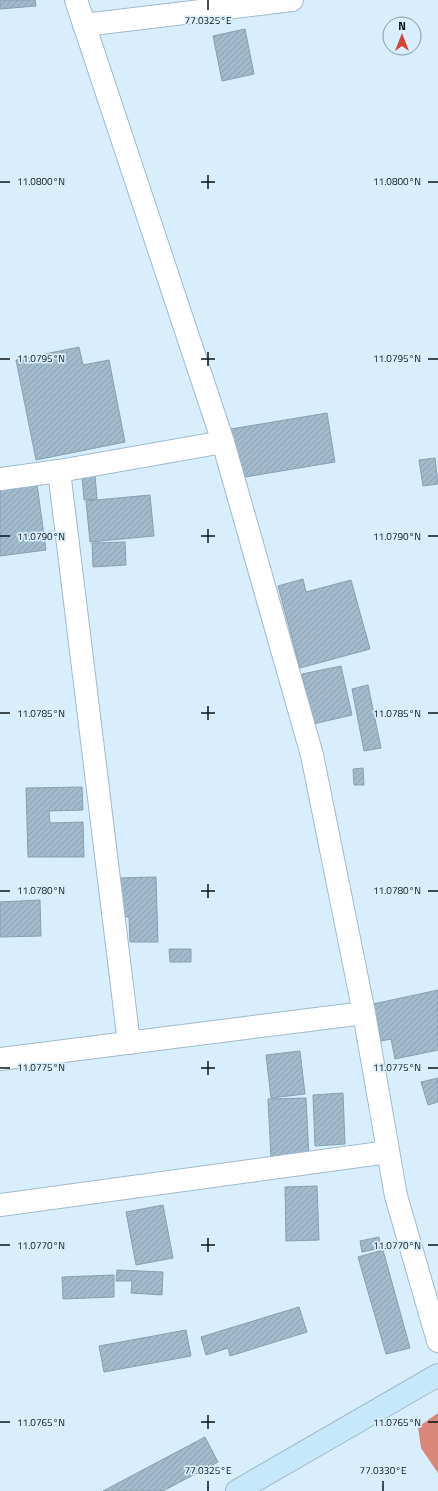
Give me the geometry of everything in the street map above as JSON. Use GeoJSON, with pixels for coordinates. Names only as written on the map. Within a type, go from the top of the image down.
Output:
{"type":"FeatureCollection","features":[{"type":"Feature","properties":{"kind":"main road"},"geometry":{"type":"LineString","coordinates":[[237,1491],[438,1375]]}},
{"type":"Feature","properties":{"kind":"street"},"geometry":{"type":"LineString","coordinates":[[76,0],[223,442],[312,755],[364,1013],[396,1196],[438,1341]]}},
{"type":"Feature","properties":{"kind":"street"},"geometry":{"type":"LineString","coordinates":[[84,25],[292,0]]}},
{"type":"Feature","properties":{"kind":"street"},"geometry":{"type":"LineString","coordinates":[[0,479],[59,471],[223,442]]}},
{"type":"Feature","properties":{"kind":"street"},"geometry":{"type":"LineString","coordinates":[[59,471],[129,1043]]}},
{"type":"Feature","properties":{"kind":"street"},"geometry":{"type":"LineString","coordinates":[[0,1059],[364,1013]]}},
{"type":"Feature","properties":{"kind":"street"},"geometry":{"type":"LineString","coordinates":[[0,1205],[388,1152]]}},
{"type":"Feature","properties":{"kind":"shaded area"},"geometry":{"type":"Polygon","coordinates":[[[438,1413],[438,1473],[421,1448],[418,1427],[438,1413]]]}},
{"type":"Feature","properties":{"kind":"building"},"geometry":{"type":"Polygon","coordinates":[[[0,0],[35,0],[36,6],[0,9],[0,0]]]}},
{"type":"Feature","properties":{"kind":"building"},"geometry":{"type":"Polygon","coordinates":[[[245,29],[254,74],[222,81],[213,36],[245,29]]]}},
{"type":"Feature","properties":{"kind":"building"},"geometry":{"type":"Polygon","coordinates":[[[79,347],[83,365],[109,360],[125,442],[36,460],[16,360],[79,347]]]}},
{"type":"Feature","properties":{"kind":"building"},"geometry":{"type":"Polygon","coordinates":[[[327,413],[335,462],[239,478],[231,429],[327,413]]]}},
{"type":"Feature","properties":{"kind":"building"},"geometry":{"type":"Polygon","coordinates":[[[435,458],[438,484],[423,486],[419,460],[435,458]]]}},
{"type":"Feature","properties":{"kind":"building"},"geometry":{"type":"Polygon","coordinates":[[[95,475],[97,499],[84,500],[82,476],[95,475]]]}},
{"type":"Feature","properties":{"kind":"building"},"geometry":{"type":"Polygon","coordinates":[[[37,484],[46,550],[0,556],[0,489],[37,484]]]}},
{"type":"Feature","properties":{"kind":"building"},"geometry":{"type":"Polygon","coordinates":[[[150,495],[154,536],[90,542],[86,501],[150,495]]]}},
{"type":"Feature","properties":{"kind":"building"},"geometry":{"type":"Polygon","coordinates":[[[125,542],[126,565],[93,567],[92,543],[125,542]]]}},
{"type":"Feature","properties":{"kind":"building"},"geometry":{"type":"Polygon","coordinates":[[[303,579],[306,592],[351,580],[370,649],[300,668],[278,586],[303,579]]]}},
{"type":"Feature","properties":{"kind":"building"},"geometry":{"type":"Polygon","coordinates":[[[341,666],[352,715],[313,724],[302,674],[341,666]]]}},
{"type":"Feature","properties":{"kind":"building"},"geometry":{"type":"Polygon","coordinates":[[[368,685],[381,748],[364,751],[352,689],[368,685]]]}},
{"type":"Feature","properties":{"kind":"building"},"geometry":{"type":"Polygon","coordinates":[[[363,768],[364,785],[354,785],[353,769],[363,768]]]}},
{"type":"Feature","properties":{"kind":"building"},"geometry":{"type":"Polygon","coordinates":[[[82,787],[83,810],[49,811],[50,823],[83,822],[84,857],[28,857],[26,788],[82,787]]]}},
{"type":"Feature","properties":{"kind":"building"},"geometry":{"type":"Polygon","coordinates":[[[156,877],[158,942],[130,942],[129,917],[120,917],[119,878],[156,877]]]}},
{"type":"Feature","properties":{"kind":"building"},"geometry":{"type":"Polygon","coordinates":[[[40,900],[41,936],[0,937],[0,902],[40,900]]]}},
{"type":"Feature","properties":{"kind":"building"},"geometry":{"type":"Polygon","coordinates":[[[169,949],[191,949],[191,962],[170,962],[169,949]]]}},
{"type":"Feature","properties":{"kind":"building"},"geometry":{"type":"Polygon","coordinates":[[[438,990],[438,1050],[395,1059],[391,1039],[381,1041],[373,1004],[438,990]]]}},
{"type":"Feature","properties":{"kind":"building"},"geometry":{"type":"Polygon","coordinates":[[[300,1051],[305,1094],[271,1098],[266,1055],[300,1051]]]}},
{"type":"Feature","properties":{"kind":"building"},"geometry":{"type":"Polygon","coordinates":[[[438,1078],[438,1102],[428,1105],[421,1082],[438,1078]]]}},
{"type":"Feature","properties":{"kind":"building"},"geometry":{"type":"Polygon","coordinates":[[[343,1093],[345,1144],[315,1146],[313,1095],[343,1093]]]}},
{"type":"Feature","properties":{"kind":"building"},"geometry":{"type":"Polygon","coordinates":[[[306,1098],[309,1157],[271,1159],[268,1099],[306,1098]]]}},
{"type":"Feature","properties":{"kind":"building"},"geometry":{"type":"Polygon","coordinates":[[[317,1186],[319,1240],[286,1241],[285,1187],[317,1186]]]}},
{"type":"Feature","properties":{"kind":"building"},"geometry":{"type":"Polygon","coordinates":[[[163,1205],[173,1258],[136,1265],[126,1212],[163,1205]]]}},
{"type":"Feature","properties":{"kind":"building"},"geometry":{"type":"Polygon","coordinates":[[[379,1237],[381,1248],[362,1252],[360,1241],[379,1237]]]}},
{"type":"Feature","properties":{"kind":"building"},"geometry":{"type":"Polygon","coordinates":[[[383,1250],[410,1348],[386,1354],[358,1257],[383,1250]]]}},
{"type":"Feature","properties":{"kind":"building"},"geometry":{"type":"Polygon","coordinates":[[[117,1270],[163,1272],[162,1295],[131,1293],[132,1281],[116,1281],[117,1270]]]}},
{"type":"Feature","properties":{"kind":"building"},"geometry":{"type":"Polygon","coordinates":[[[114,1275],[114,1297],[63,1299],[62,1277],[114,1275]]]}},
{"type":"Feature","properties":{"kind":"building"},"geometry":{"type":"Polygon","coordinates":[[[299,1307],[307,1332],[230,1356],[228,1348],[206,1355],[201,1337],[299,1307]]]}},
{"type":"Feature","properties":{"kind":"building"},"geometry":{"type":"Polygon","coordinates":[[[186,1330],[191,1356],[104,1372],[99,1346],[186,1330]]]}},
{"type":"Feature","properties":{"kind":"building"},"geometry":{"type":"Polygon","coordinates":[[[205,1437],[218,1462],[163,1491],[103,1491],[205,1437]]]}}]}
